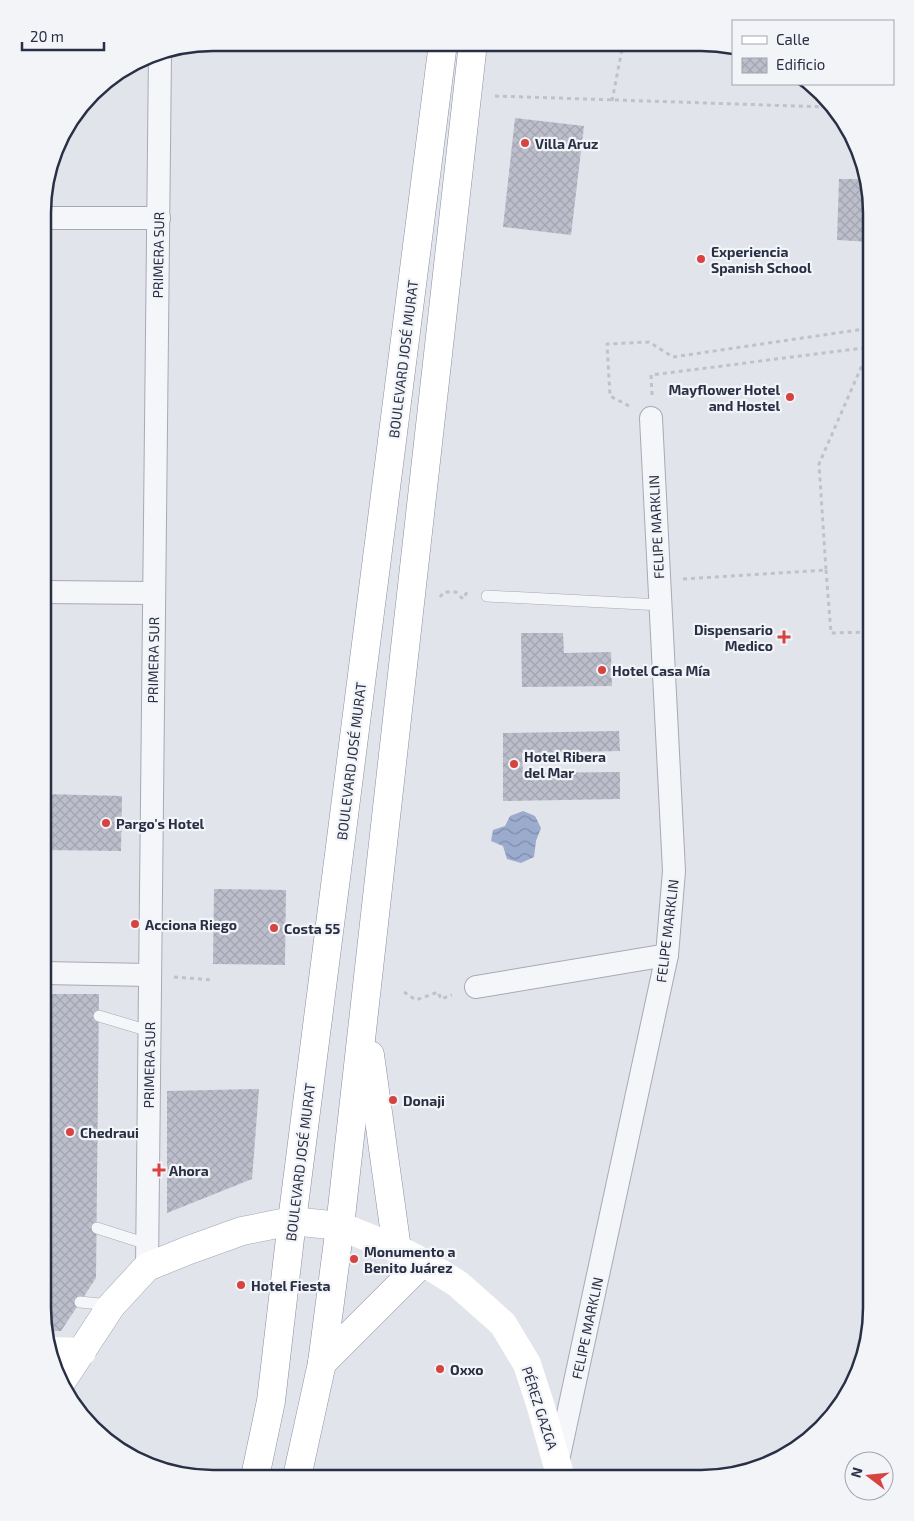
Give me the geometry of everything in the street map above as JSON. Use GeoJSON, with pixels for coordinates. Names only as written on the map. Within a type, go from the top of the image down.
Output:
{"type":"FeatureCollection","features":[{"type":"Feature","properties":{"kind":"main road","name":"BOULEVARD JOSÉ MURAT"},"geometry":{"type":"LineString","coordinates":[[256,1470],[271,1401],[292,1221],[442,51]]}},
{"type":"Feature","properties":{"kind":"main road"},"geometry":{"type":"LineString","coordinates":[[299,1470],[322,1363],[340,1226],[471,51]]}},
{"type":"Feature","properties":{"kind":"main road"},"geometry":{"type":"LineString","coordinates":[[364,1016],[397,1249]]}},
{"type":"Feature","properties":{"kind":"main road","name":"PÉREZ GAZGA"},"geometry":{"type":"LineString","coordinates":[[147,1256],[189,1250],[242,1231],[292,1221],[340,1226],[397,1249],[423,1262],[458,1284],[503,1324],[527,1364],[557,1470]]}},
{"type":"Feature","properties":{"kind":"main road"},"geometry":{"type":"LineString","coordinates":[[66,1375],[147,1256]]}},
{"type":"Feature","properties":{"kind":"main road"},"geometry":{"type":"LineString","coordinates":[[322,1363],[423,1262]]}},
{"type":"Feature","properties":{"kind":"main road"},"geometry":{"type":"LineString","coordinates":[[57,1351],[82,1352]]}},
{"type":"Feature","properties":{"kind":"street","name":"PRIMERA SUR"},"geometry":{"type":"LineString","coordinates":[[147,1256],[160,60]]}},
{"type":"Feature","properties":{"kind":"street"},"geometry":{"type":"LineString","coordinates":[[51,218],[158,218]]}},
{"type":"Feature","properties":{"kind":"street","name":"FELIPE MARKLIN"},"geometry":{"type":"LineString","coordinates":[[559,1470],[667,955],[674,871],[652,411]]}},
{"type":"Feature","properties":{"kind":"street"},"geometry":{"type":"LineString","coordinates":[[51,592],[154,593]]}},
{"type":"Feature","properties":{"kind":"street"},"geometry":{"type":"LineString","coordinates":[[476,987],[667,955]]}},
{"type":"Feature","properties":{"kind":"street"},"geometry":{"type":"LineString","coordinates":[[51,973],[150,974]]}},
{"type":"Feature","properties":{"kind":"lane"},"geometry":{"type":"LineString","coordinates":[[487,596],[661,605]]}},
{"type":"Feature","properties":{"kind":"lane"},"geometry":{"type":"LineString","coordinates":[[99,1016],[149,1031]]}},
{"type":"Feature","properties":{"kind":"lane"},"geometry":{"type":"LineString","coordinates":[[97,1228],[147,1256]]}},
{"type":"Feature","properties":{"kind":"lane"},"geometry":{"type":"LineString","coordinates":[[80,1302],[112,1306]]}},
{"type":"Feature","properties":{"kind":"path"},"geometry":{"type":"LineString","coordinates":[[612,101],[622,51]]}},
{"type":"Feature","properties":{"kind":"path"},"geometry":{"type":"LineString","coordinates":[[467,95],[823,108]]}},
{"type":"Feature","properties":{"kind":"path"},"geometry":{"type":"LineString","coordinates":[[863,329],[673,357],[649,342],[607,344],[610,396],[652,411],[651,375],[863,348]]}},
{"type":"Feature","properties":{"kind":"path"},"geometry":{"type":"LineString","coordinates":[[863,365],[819,464],[831,633],[863,632]]}},
{"type":"Feature","properties":{"kind":"path"},"geometry":{"type":"LineString","coordinates":[[659,580],[826,570]]}},
{"type":"Feature","properties":{"kind":"path"},"geometry":{"type":"LineString","coordinates":[[439,598],[444,592],[456,592],[463,599],[470,586],[477,587],[487,596]]}},
{"type":"Feature","properties":{"kind":"path"},"geometry":{"type":"LineString","coordinates":[[150,974],[214,980]]}},
{"type":"Feature","properties":{"kind":"path"},"geometry":{"type":"LineString","coordinates":[[404,992],[416,1000],[438,992],[441,999],[476,987]]}},
{"type":"Feature","properties":{"kind":"water"},"geometry":{"type":"Polygon","coordinates":[[[523,811],[535,816],[541,828],[536,841],[534,857],[521,863],[507,859],[503,846],[491,841],[493,830],[505,826],[510,816],[523,811]]]}},
{"type":"Feature","properties":{"kind":"building"},"geometry":{"type":"Polygon","coordinates":[[[515,118],[584,126],[571,235],[503,227],[515,118]]]}},
{"type":"Feature","properties":{"kind":"building"},"geometry":{"type":"Polygon","coordinates":[[[839,179],[859,179],[863,214],[863,242],[837,240],[839,179]]]}},
{"type":"Feature","properties":{"kind":"building"},"geometry":{"type":"Polygon","coordinates":[[[521,633],[563,633],[564,653],[611,652],[612,686],[522,687],[521,633]]]}},
{"type":"Feature","properties":{"kind":"building"},"geometry":{"type":"Polygon","coordinates":[[[619,731],[620,751],[522,753],[523,773],[620,772],[620,799],[503,801],[503,733],[619,731]]]}},
{"type":"Feature","properties":{"kind":"building"},"geometry":{"type":"Polygon","coordinates":[[[51,794],[122,796],[121,851],[51,850],[51,794]]]}},
{"type":"Feature","properties":{"kind":"building"},"geometry":{"type":"Polygon","coordinates":[[[214,889],[286,890],[285,965],[213,964],[214,889]]]}},
{"type":"Feature","properties":{"kind":"building","name":"Chedraui"},"geometry":{"type":"Polygon","coordinates":[[[51,994],[99,994],[96,1278],[61,1331],[53,1331],[51,1307],[51,994]]]}},
{"type":"Feature","properties":{"kind":"building"},"geometry":{"type":"Polygon","coordinates":[[[259,1089],[252,1179],[167,1213],[167,1091],[259,1089]]]}},
{"type":"Feature","properties":{"kind":"place","name":"Villa Aruz"},"geometry":{"type":"Point","coordinates":[525,143]}},
{"type":"Feature","properties":{"kind":"place","name":"Experiencia Spanish School"},"geometry":{"type":"Point","coordinates":[701,259]}},
{"type":"Feature","properties":{"kind":"place","name":"Mayflower Hotel and Hostel"},"geometry":{"type":"Point","coordinates":[790,397]}},
{"type":"Feature","properties":{"kind":"place","name":"Dispensario Medico"},"geometry":{"type":"Point","coordinates":[784,637]}},
{"type":"Feature","properties":{"kind":"place","name":"Hotel Casa Mía"},"geometry":{"type":"Point","coordinates":[602,670]}},
{"type":"Feature","properties":{"kind":"place","name":"Hotel Ribera del Mar"},"geometry":{"type":"Point","coordinates":[514,764]}},
{"type":"Feature","properties":{"kind":"place","name":"Pargo's Hotel"},"geometry":{"type":"Point","coordinates":[106,823]}},
{"type":"Feature","properties":{"kind":"place","name":"Acciona Riego"},"geometry":{"type":"Point","coordinates":[135,924]}},
{"type":"Feature","properties":{"kind":"place","name":"Costa 55"},"geometry":{"type":"Point","coordinates":[274,928]}},
{"type":"Feature","properties":{"kind":"place","name":"Donaji"},"geometry":{"type":"Point","coordinates":[393,1100]}},
{"type":"Feature","properties":{"kind":"place","name":"Chedraui"},"geometry":{"type":"Point","coordinates":[70,1132]}},
{"type":"Feature","properties":{"kind":"place","name":"Ahora"},"geometry":{"type":"Point","coordinates":[159,1170]}},
{"type":"Feature","properties":{"kind":"place","name":"Monumento a Benito Juárez"},"geometry":{"type":"Point","coordinates":[354,1259]}},
{"type":"Feature","properties":{"kind":"place","name":"Hotel Fiesta"},"geometry":{"type":"Point","coordinates":[241,1285]}},
{"type":"Feature","properties":{"kind":"place","name":"Oxxo"},"geometry":{"type":"Point","coordinates":[440,1369]}}]}
